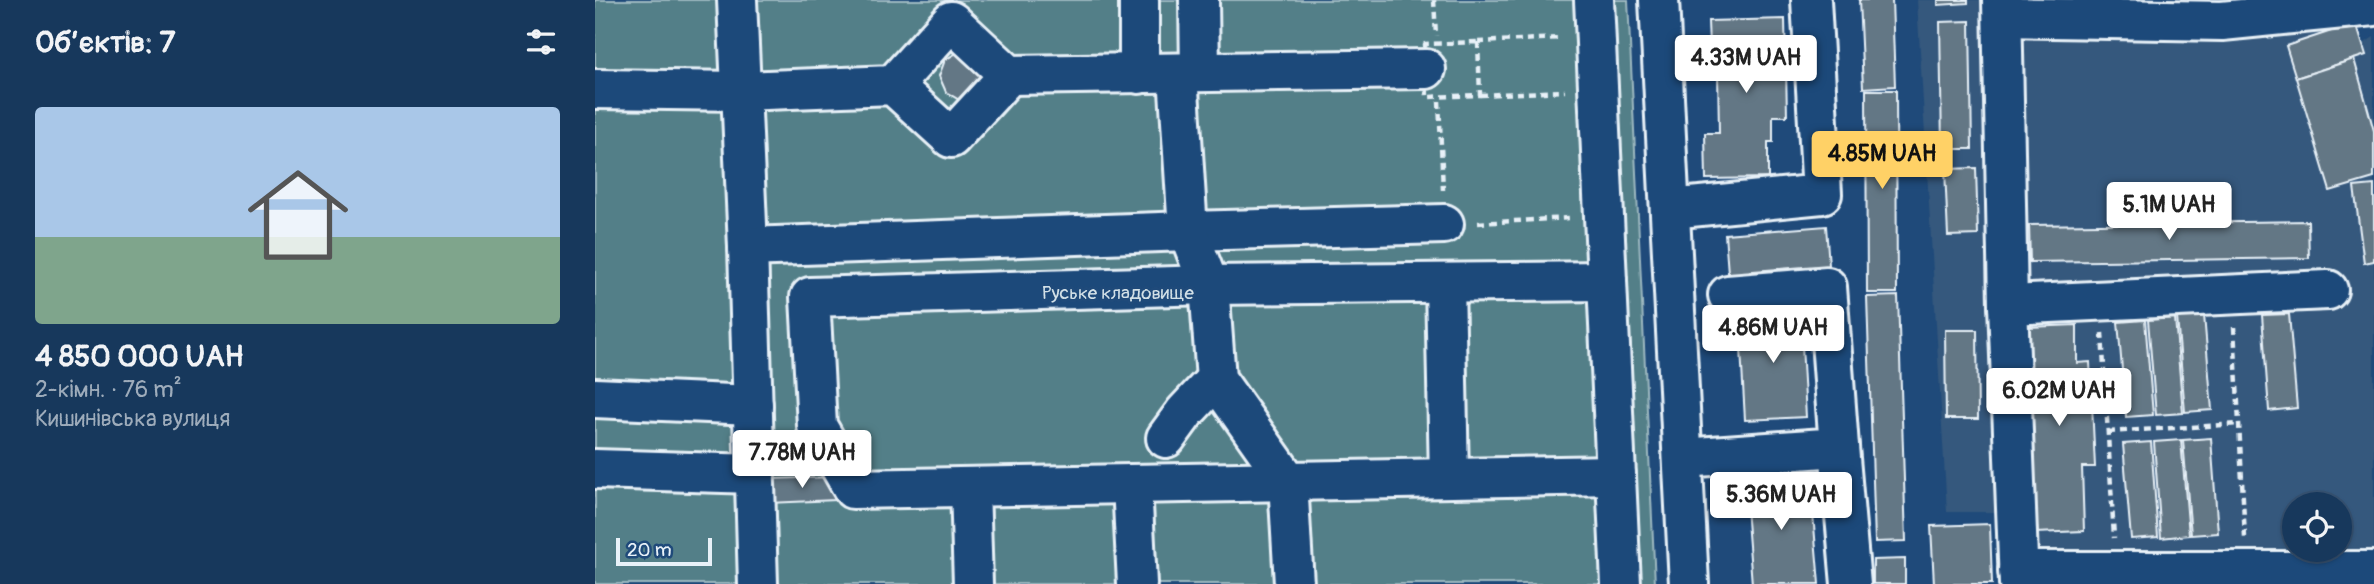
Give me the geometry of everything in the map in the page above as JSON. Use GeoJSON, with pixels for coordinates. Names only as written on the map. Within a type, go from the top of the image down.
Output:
{"type":"FeatureCollection","features":[{"type":"Feature","properties":{"kind":"street"},"geometry":{"type":"LineString","coordinates":[[737,0],[748,247],[758,584]]}},
{"type":"Feature","properties":{"kind":"street"},"geometry":{"type":"LineString","coordinates":[[1139,0],[1139,75]]}},
{"type":"Feature","properties":{"kind":"street"},"geometry":{"type":"LineString","coordinates":[[1199,0],[1189,73],[1188,231],[1209,285],[1216,379],[1288,481],[1294,584]]}},
{"type":"Feature","properties":{"kind":"street"},"geometry":{"type":"LineString","coordinates":[[1594,0],[1621,584]]}},
{"type":"Feature","properties":{"kind":"street"},"geometry":{"type":"LineString","coordinates":[[1659,0],[1689,584]]}},
{"type":"Feature","properties":{"kind":"street"},"geometry":{"type":"LineString","coordinates":[[1670,209],[1822,194],[1811,0]]}},
{"type":"Feature","properties":{"kind":"street"},"geometry":{"type":"LineString","coordinates":[[2374,6],[2222,21],[2195,10],[2003,8],[2008,306],[2018,578],[2116,570],[2374,571]]}},
{"type":"Feature","properties":{"kind":"street"},"geometry":{"type":"LineString","coordinates":[[893,85],[949,10],[1009,75],[1434,70]]}},
{"type":"Feature","properties":{"kind":"street"},"geometry":{"type":"LineString","coordinates":[[595,89],[741,90],[893,85],[951,138],[1009,75]]}},
{"type":"Feature","properties":{"kind":"street"},"geometry":{"type":"LineString","coordinates":[[748,247],[1444,225]]}},
{"type":"Feature","properties":{"kind":"street"},"geometry":{"type":"LineString","coordinates":[[1607,281],[1209,285],[810,297],[817,426],[853,489],[1616,475]]}},
{"type":"Feature","properties":{"kind":"street"},"geometry":{"type":"LineString","coordinates":[[1445,283],[1450,478]]}},
{"type":"Feature","properties":{"kind":"street"},"geometry":{"type":"LineString","coordinates":[[1728,295],[1827,287],[1851,584]]}},
{"type":"Feature","properties":{"kind":"street"},"geometry":{"type":"LineString","coordinates":[[2008,306],[2328,290]]}},
{"type":"Feature","properties":{"kind":"street"},"geometry":{"type":"LineString","coordinates":[[1166,438],[1185,412],[1216,379]]}},
{"type":"Feature","properties":{"kind":"street"},"geometry":{"type":"LineString","coordinates":[[595,398],[753,405]]}},
{"type":"Feature","properties":{"kind":"street"},"geometry":{"type":"LineString","coordinates":[[1682,458],[1839,447]]}},
{"type":"Feature","properties":{"kind":"street"},"geometry":{"type":"LineString","coordinates":[[595,469],[755,474]]}},
{"type":"Feature","properties":{"kind":"street"},"geometry":{"type":"LineString","coordinates":[[1132,484],[1137,584]]}},
{"type":"Feature","properties":{"kind":"street"},"geometry":{"type":"LineString","coordinates":[[969,487],[973,584]]}},
{"type":"Feature","properties":{"kind":"path"},"geometry":{"type":"LineString","coordinates":[[1434,0],[1434,70],[1444,225],[1605,216]]}},
{"type":"Feature","properties":{"kind":"path"},"geometry":{"type":"LineString","coordinates":[[2232,295],[2246,571]]}},
{"type":"Feature","properties":{"kind":"path"},"geometry":{"type":"LineString","coordinates":[[2100,301],[2116,570]]}},
{"type":"Feature","properties":{"kind":"path"},"geometry":{"type":"LineString","coordinates":[[2108,432],[2239,424]]}},
{"type":"Feature","properties":{"kind":"shaded area"},"geometry":{"type":"Polygon","coordinates":[[[1917,0],[2359,0],[2356,23],[2363,44],[2374,37],[2374,584],[2002,584],[2000,512],[1947,512],[1917,0]]]}},
{"type":"Feature","properties":{"kind":"green space","name":"Руське кладовище"},"geometry":{"type":"Polygon","coordinates":[[[595,0],[1628,0],[1655,584],[595,584],[595,0]]]}},
{"type":"Feature","properties":{"kind":"building"},"geometry":{"type":"Polygon","coordinates":[[[1859,0],[1892,0],[1895,86],[1863,88],[1859,0]]]}},
{"type":"Feature","properties":{"kind":"building"},"geometry":{"type":"Polygon","coordinates":[[[1938,0],[1968,0],[1968,3],[1938,5],[1938,0]]]}},
{"type":"Feature","properties":{"kind":"building"},"geometry":{"type":"Polygon","coordinates":[[[1785,19],[1787,116],[1773,116],[1773,142],[1768,142],[1768,178],[1706,179],[1705,133],[1719,133],[1718,73],[1710,73],[1708,21],[1785,19]]]}},
{"type":"Feature","properties":{"kind":"building"},"geometry":{"type":"Polygon","coordinates":[[[1970,21],[1972,149],[1942,149],[1940,22],[1970,21]]]}},
{"type":"Feature","properties":{"kind":"building"},"geometry":{"type":"Polygon","coordinates":[[[2356,23],[2366,55],[2296,78],[2286,46],[2356,23]]]}},
{"type":"Feature","properties":{"kind":"building"},"geometry":{"type":"Polygon","coordinates":[[[960,51],[990,78],[961,101],[946,92],[939,76],[945,60],[960,51]]]}},
{"type":"Feature","properties":{"kind":"building"},"geometry":{"type":"Polygon","coordinates":[[[2354,59],[2374,131],[2374,178],[2330,191],[2296,78],[2354,59]]]}},
{"type":"Feature","properties":{"kind":"building"},"geometry":{"type":"Polygon","coordinates":[[[1866,90],[1896,90],[1897,293],[1867,293],[1866,90]]]}},
{"type":"Feature","properties":{"kind":"building"},"geometry":{"type":"Polygon","coordinates":[[[1976,168],[1978,235],[1948,236],[1945,169],[1976,168]]]}},
{"type":"Feature","properties":{"kind":"building"},"geometry":{"type":"Polygon","coordinates":[[[2374,185],[2374,261],[2364,263],[2354,187],[2374,185]]]}},
{"type":"Feature","properties":{"kind":"building"},"geometry":{"type":"Polygon","coordinates":[[[2308,221],[2309,258],[2030,262],[2029,225],[2308,221]]]}},
{"type":"Feature","properties":{"kind":"building"},"geometry":{"type":"Polygon","coordinates":[[[1826,226],[1829,265],[1728,273],[1725,234],[1826,226]]]}},
{"type":"Feature","properties":{"kind":"building"},"geometry":{"type":"Polygon","coordinates":[[[1898,296],[1906,541],[1875,542],[1867,297],[1898,296]]]}},
{"type":"Feature","properties":{"kind":"building"},"geometry":{"type":"Polygon","coordinates":[[[1800,309],[1806,417],[1745,420],[1739,313],[1800,309]]]}},
{"type":"Feature","properties":{"kind":"building"},"geometry":{"type":"Polygon","coordinates":[[[2289,314],[2297,408],[2269,411],[2262,315],[2289,314]]]}},
{"type":"Feature","properties":{"kind":"building"},"geometry":{"type":"Polygon","coordinates":[[[2204,315],[2212,410],[2185,412],[2177,317],[2204,315]]]}},
{"type":"Feature","properties":{"kind":"building"},"geometry":{"type":"Polygon","coordinates":[[[2175,318],[2183,413],[2156,415],[2148,320],[2175,318]]]}},
{"type":"Feature","properties":{"kind":"building"},"geometry":{"type":"Polygon","coordinates":[[[2145,320],[2153,415],[2126,417],[2118,322],[2145,320]]]}},
{"type":"Feature","properties":{"kind":"building"},"geometry":{"type":"Polygon","coordinates":[[[2077,325],[2077,363],[2090,362],[2095,467],[2082,467],[2084,531],[2035,533],[2028,327],[2077,325]]]}},
{"type":"Feature","properties":{"kind":"building"},"geometry":{"type":"Polygon","coordinates":[[[1945,330],[1977,330],[1978,419],[1946,419],[1945,330]]]}},
{"type":"Feature","properties":{"kind":"building"},"geometry":{"type":"Polygon","coordinates":[[[2211,438],[2218,533],[2191,535],[2183,440],[2211,438]]]}},
{"type":"Feature","properties":{"kind":"building"},"geometry":{"type":"Polygon","coordinates":[[[2181,440],[2189,535],[2161,538],[2154,442],[2181,440]]]}},
{"type":"Feature","properties":{"kind":"building"},"geometry":{"type":"Polygon","coordinates":[[[2151,442],[2158,537],[2131,539],[2123,444],[2151,442]]]}},
{"type":"Feature","properties":{"kind":"building"},"geometry":{"type":"Polygon","coordinates":[[[835,477],[836,500],[769,503],[768,479],[835,477]]]}},
{"type":"Feature","properties":{"kind":"building"},"geometry":{"type":"Polygon","coordinates":[[[1810,479],[1819,584],[1752,584],[1744,482],[1810,479]]]}},
{"type":"Feature","properties":{"kind":"building"},"geometry":{"type":"Polygon","coordinates":[[[1990,524],[1992,584],[1934,584],[1931,526],[1990,524]]]}},
{"type":"Feature","properties":{"kind":"building"},"geometry":{"type":"Polygon","coordinates":[[[1905,559],[1905,584],[1873,584],[1873,560],[1905,559]]]}}]}
